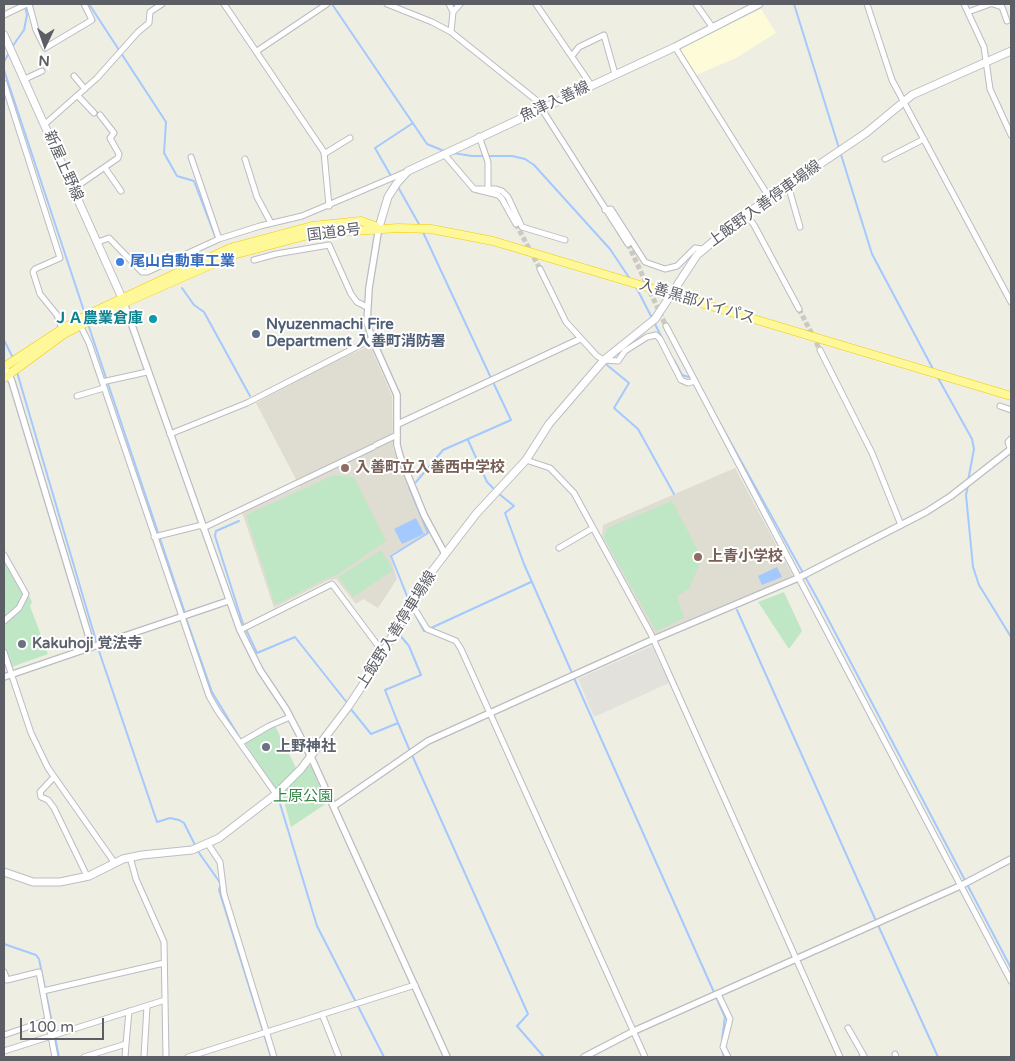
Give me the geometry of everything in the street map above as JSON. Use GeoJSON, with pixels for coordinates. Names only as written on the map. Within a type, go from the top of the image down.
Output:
{"type":"FeatureCollection","features":[{"type":"Feature","properties":{"kind":"highway","name":"国道8号"},"geometry":{"type":"LineString","coordinates":[[5,371],[62,329],[79,323],[230,248],[270,236],[338,222],[361,221],[379,227]]}},
{"type":"Feature","properties":{"kind":"highway","name":"入善黒部バイパス"},"geometry":{"type":"LineString","coordinates":[[379,227],[431,229],[493,241],[1011,396]]}},
{"type":"Feature","properties":{"kind":"highway","name":"国道8号"},"geometry":{"type":"LineString","coordinates":[[5,371],[79,323]]}},
{"type":"Feature","properties":{"kind":"main road","name":"魚津入善線"},"geometry":{"type":"LineString","coordinates":[[379,227],[388,197],[396,183],[408,171],[479,136],[675,47],[759,4]]}},
{"type":"Feature","properties":{"kind":"main road","name":"新屋上野線"},"geometry":{"type":"LineString","coordinates":[[4,35],[6,48],[25,79],[123,300]]}},
{"type":"Feature","properties":{"kind":"main road","name":"上飯野入善停車場線"},"geometry":{"type":"LineString","coordinates":[[4,872],[23,880],[45,883],[87,876],[114,862],[130,857],[192,850],[208,844],[225,834],[276,794],[311,757],[358,693],[423,583],[476,514],[526,460],[549,424],[604,360],[655,319],[691,262],[702,249],[769,197],[866,132],[904,101],[922,90],[1011,51]]}},
{"type":"Feature","properties":{"kind":"street"},"geometry":{"type":"LineString","coordinates":[[4,15],[28,4],[36,30],[45,48],[92,20],[84,4]]}},
{"type":"Feature","properties":{"kind":"street"},"geometry":{"type":"LineString","coordinates":[[45,124],[85,89],[138,32],[149,23],[150,12],[162,4]]}},
{"type":"Feature","properties":{"kind":"street"},"geometry":{"type":"LineString","coordinates":[[224,4],[324,154],[329,206]]}},
{"type":"Feature","properties":{"kind":"street"},"geometry":{"type":"LineString","coordinates":[[257,51],[327,4]]}},
{"type":"Feature","properties":{"kind":"street"},"geometry":{"type":"LineString","coordinates":[[387,4],[432,22],[451,32],[536,100],[543,108],[628,244]]}},
{"type":"Feature","properties":{"kind":"street"},"geometry":{"type":"LineString","coordinates":[[449,4],[453,12],[451,32]]}},
{"type":"Feature","properties":{"kind":"street"},"geometry":{"type":"LineString","coordinates":[[453,12],[460,4]]}},
{"type":"Feature","properties":{"kind":"street"},"geometry":{"type":"LineString","coordinates":[[538,4],[591,85]]}},
{"type":"Feature","properties":{"kind":"street"},"geometry":{"type":"LineString","coordinates":[[696,4],[713,28]]}},
{"type":"Feature","properties":{"kind":"street"},"geometry":{"type":"LineString","coordinates":[[867,4],[892,80],[1011,302]]}},
{"type":"Feature","properties":{"kind":"street"},"geometry":{"type":"LineString","coordinates":[[964,4],[984,47],[990,88],[1011,135]]}},
{"type":"Feature","properties":{"kind":"street"},"geometry":{"type":"LineString","coordinates":[[968,12],[992,4],[1002,7],[1007,21]]}},
{"type":"Feature","properties":{"kind":"street"},"geometry":{"type":"LineString","coordinates":[[572,56],[580,47],[604,35],[615,74]]}},
{"type":"Feature","properties":{"kind":"street"},"geometry":{"type":"LineString","coordinates":[[675,47],[769,197]]}},
{"type":"Feature","properties":{"kind":"street"},"geometry":{"type":"LineString","coordinates":[[25,79],[42,71]]}},
{"type":"Feature","properties":{"kind":"street"},"geometry":{"type":"LineString","coordinates":[[74,76],[85,89]]}},
{"type":"Feature","properties":{"kind":"street"},"geometry":{"type":"LineString","coordinates":[[4,84],[60,258],[34,269],[33,272],[40,294],[57,315],[62,329]]}},
{"type":"Feature","properties":{"kind":"street"},"geometry":{"type":"LineString","coordinates":[[78,96],[94,113]]}},
{"type":"Feature","properties":{"kind":"street"},"geometry":{"type":"LineString","coordinates":[[73,189],[118,158],[119,154],[110,138],[114,133],[100,115]]}},
{"type":"Feature","properties":{"kind":"street"},"geometry":{"type":"LineString","coordinates":[[479,136],[488,162],[488,189]]}},
{"type":"Feature","properties":{"kind":"street"},"geometry":{"type":"LineString","coordinates":[[324,154],[350,138]]}},
{"type":"Feature","properties":{"kind":"street"},"geometry":{"type":"LineString","coordinates":[[885,158],[924,139]]}},
{"type":"Feature","properties":{"kind":"street"},"geometry":{"type":"LineString","coordinates":[[444,154],[474,189],[498,195],[516,224]]}},
{"type":"Feature","properties":{"kind":"street"},"geometry":{"type":"LineString","coordinates":[[191,157],[219,239]]}},
{"type":"Feature","properties":{"kind":"street"},"geometry":{"type":"LineString","coordinates":[[245,159],[257,197],[270,223]]}},
{"type":"Feature","properties":{"kind":"street"},"geometry":{"type":"LineString","coordinates":[[105,168],[121,191]]}},
{"type":"Feature","properties":{"kind":"street"},"geometry":{"type":"LineString","coordinates":[[98,242],[109,238],[142,272],[147,272],[219,239],[270,223],[302,216],[408,171]]}},
{"type":"Feature","properties":{"kind":"street"},"geometry":{"type":"LineString","coordinates":[[788,185],[800,227]]}},
{"type":"Feature","properties":{"kind":"street"},"geometry":{"type":"LineString","coordinates":[[474,189],[502,191],[508,197],[522,226],[565,240]]}},
{"type":"Feature","properties":{"kind":"street"},"geometry":{"type":"LineString","coordinates":[[605,210],[611,209],[645,262],[665,269],[678,266],[695,248],[702,249]]}},
{"type":"Feature","properties":{"kind":"street"},"geometry":{"type":"LineString","coordinates":[[746,214],[754,225],[798,309]]}},
{"type":"Feature","properties":{"kind":"street"},"geometry":{"type":"LineString","coordinates":[[379,227],[367,307],[367,322],[372,340],[397,395],[397,445],[400,456],[418,500],[446,554]]}},
{"type":"Feature","properties":{"kind":"street"},"geometry":{"type":"LineString","coordinates":[[254,260],[276,254],[329,245],[351,294],[357,302],[367,307]]}},
{"type":"Feature","properties":{"kind":"street"},"geometry":{"type":"LineString","coordinates":[[540,269],[566,322],[580,339],[604,360],[618,361],[625,351],[647,337],[656,335],[681,380],[688,383],[695,381]]}},
{"type":"Feature","properties":{"kind":"street"},"geometry":{"type":"LineString","coordinates":[[123,300],[228,601],[240,630],[260,670],[290,717],[311,757],[447,1057]]}},
{"type":"Feature","properties":{"kind":"street"},"geometry":{"type":"LineString","coordinates":[[79,323],[103,385],[209,696],[276,794]]}},
{"type":"Feature","properties":{"kind":"street"},"geometry":{"type":"LineString","coordinates":[[666,326],[1011,981]]}},
{"type":"Feature","properties":{"kind":"street"},"geometry":{"type":"LineString","coordinates":[[398,424],[580,339]]}},
{"type":"Feature","properties":{"kind":"street"},"geometry":{"type":"LineString","coordinates":[[170,434],[247,403],[372,340]]}},
{"type":"Feature","properties":{"kind":"street"},"geometry":{"type":"LineString","coordinates":[[820,350],[872,453],[901,525]]}},
{"type":"Feature","properties":{"kind":"street"},"geometry":{"type":"LineString","coordinates":[[5,371],[92,647]]}},
{"type":"Feature","properties":{"kind":"street"},"geometry":{"type":"LineString","coordinates":[[77,396],[103,385],[147,372]]}},
{"type":"Feature","properties":{"kind":"street"},"geometry":{"type":"LineString","coordinates":[[1000,406],[1011,410]]}},
{"type":"Feature","properties":{"kind":"street"},"geometry":{"type":"LineString","coordinates":[[154,537],[203,527],[397,435]]}},
{"type":"Feature","properties":{"kind":"street"},"geometry":{"type":"LineString","coordinates":[[334,806],[421,746],[654,639],[798,578],[901,525],[951,496],[1011,451],[1008,442],[1011,439]]}},
{"type":"Feature","properties":{"kind":"street"},"geometry":{"type":"LineString","coordinates":[[526,460],[550,468],[574,493],[654,639],[840,1057]]}},
{"type":"Feature","properties":{"kind":"street"},"geometry":{"type":"LineString","coordinates":[[559,548],[593,528]]}},
{"type":"Feature","properties":{"kind":"street"},"geometry":{"type":"LineString","coordinates":[[4,555],[26,594],[19,608],[4,621]]}},
{"type":"Feature","properties":{"kind":"street"},"geometry":{"type":"LineString","coordinates":[[240,630],[332,584],[382,652]]}},
{"type":"Feature","properties":{"kind":"street"},"geometry":{"type":"LineString","coordinates":[[4,677],[228,601]]}},
{"type":"Feature","properties":{"kind":"street"},"geometry":{"type":"LineString","coordinates":[[412,603],[427,629],[456,641],[461,648],[645,1057]]}},
{"type":"Feature","properties":{"kind":"street"},"geometry":{"type":"LineString","coordinates":[[4,652],[31,733],[54,777],[114,862]]}},
{"type":"Feature","properties":{"kind":"street"},"geometry":{"type":"LineString","coordinates":[[240,742],[290,717]]}},
{"type":"Feature","properties":{"kind":"street"},"geometry":{"type":"LineString","coordinates":[[54,777],[40,792],[41,797],[48,800],[54,808],[87,876]]}},
{"type":"Feature","properties":{"kind":"street"},"geometry":{"type":"LineString","coordinates":[[208,844],[220,862],[224,894],[274,1057]]}},
{"type":"Feature","properties":{"kind":"street"},"geometry":{"type":"LineString","coordinates":[[130,857],[136,879],[164,942],[166,1057]]}},
{"type":"Feature","properties":{"kind":"street"},"geometry":{"type":"LineString","coordinates":[[584,1057],[634,1031],[960,886],[1011,858]]}},
{"type":"Feature","properties":{"kind":"street"},"geometry":{"type":"LineString","coordinates":[[43,991],[164,963]]}},
{"type":"Feature","properties":{"kind":"street"},"geometry":{"type":"LineString","coordinates":[[4,972],[7,980],[39,972],[55,1057]]}},
{"type":"Feature","properties":{"kind":"street"},"geometry":{"type":"LineString","coordinates":[[188,1057],[415,986]]}},
{"type":"Feature","properties":{"kind":"street"},"geometry":{"type":"LineString","coordinates":[[718,994],[730,1019],[723,1047],[728,1057]]}},
{"type":"Feature","properties":{"kind":"street"},"geometry":{"type":"LineString","coordinates":[[4,1051],[165,1000]]}},
{"type":"Feature","properties":{"kind":"street"},"geometry":{"type":"LineString","coordinates":[[144,1057],[147,1006]]}},
{"type":"Feature","properties":{"kind":"street"},"geometry":{"type":"LineString","coordinates":[[125,1057],[129,1011]]}},
{"type":"Feature","properties":{"kind":"street"},"geometry":{"type":"LineString","coordinates":[[322,1014],[339,1057]]}},
{"type":"Feature","properties":{"kind":"street"},"geometry":{"type":"LineString","coordinates":[[4,1035],[48,1020]]}},
{"type":"Feature","properties":{"kind":"street"},"geometry":{"type":"LineString","coordinates":[[848,1028],[864,1056],[862,1057]]}},
{"type":"Feature","properties":{"kind":"street"},"geometry":{"type":"LineString","coordinates":[[84,1057],[126,1044]]}},
{"type":"Feature","properties":{"kind":"shaded area"},"geometry":{"type":"Polygon","coordinates":[[[761,9],[776,33],[736,58],[696,75],[679,49],[761,9]]]}},
{"type":"Feature","properties":{"kind":"shaded area","name":"入善町立入善西中学校"},"geometry":{"type":"Polygon","coordinates":[[[370,346],[392,396],[393,449],[429,533],[390,555],[397,579],[378,608],[363,599],[356,604],[336,579],[329,580],[274,608],[242,512],[300,487],[256,403],[334,361],[370,346]]]}},
{"type":"Feature","properties":{"kind":"shaded area","name":"上青小学校"},"geometry":{"type":"Polygon","coordinates":[[[735,468],[793,576],[655,634],[602,536],[603,525],[735,468]]]}},
{"type":"Feature","properties":{"kind":"shaded area"},"geometry":{"type":"Polygon","coordinates":[[[652,646],[669,683],[594,717],[578,679],[652,646]]]}},
{"type":"Feature","properties":{"kind":"green space"},"geometry":{"type":"Polygon","coordinates":[[[334,475],[354,477],[386,541],[335,576],[327,578],[275,605],[246,515],[334,475]]]}},
{"type":"Feature","properties":{"kind":"green space"},"geometry":{"type":"Polygon","coordinates":[[[672,501],[702,558],[689,589],[677,596],[684,618],[656,631],[604,538],[607,528],[672,501]]]}},
{"type":"Feature","properties":{"kind":"green space"},"geometry":{"type":"Polygon","coordinates":[[[381,550],[393,570],[353,597],[338,577],[381,550]]]}},
{"type":"Feature","properties":{"kind":"green space"},"geometry":{"type":"Polygon","coordinates":[[[4,554],[19,575],[32,602],[30,606],[48,654],[6,669],[4,663],[4,554]]]}},
{"type":"Feature","properties":{"kind":"green space"},"geometry":{"type":"Polygon","coordinates":[[[784,592],[802,631],[789,649],[758,602],[784,592]]]}},
{"type":"Feature","properties":{"kind":"green space"},"geometry":{"type":"Polygon","coordinates":[[[275,726],[297,770],[277,791],[245,743],[275,726]]]}},
{"type":"Feature","properties":{"kind":"green space","name":"上原公園"},"geometry":{"type":"Polygon","coordinates":[[[307,766],[311,766],[327,803],[291,827],[284,801],[279,795],[307,766]]]}},
{"type":"Feature","properties":{"kind":"water"},"geometry":{"type":"Polygon","coordinates":[[[416,518],[424,534],[402,544],[394,529],[416,518]]]}},
{"type":"Feature","properties":{"kind":"water"},"geometry":{"type":"Polygon","coordinates":[[[777,567],[782,577],[762,585],[758,576],[777,567]]]}},
{"type":"Feature","properties":{"kind":"waterway"},"geometry":{"type":"LineString","coordinates":[[89,4],[166,122],[164,153],[177,176],[194,181],[215,236]]}},
{"type":"Feature","properties":{"kind":"waterway"},"geometry":{"type":"LineString","coordinates":[[332,4],[427,144],[444,151]]}},
{"type":"Feature","properties":{"kind":"waterway"},"geometry":{"type":"LineString","coordinates":[[794,4],[872,254],[933,369]]}},
{"type":"Feature","properties":{"kind":"waterway"},"geometry":{"type":"LineString","coordinates":[[12,47],[24,30],[27,15],[25,6]]}},
{"type":"Feature","properties":{"kind":"waterway"},"geometry":{"type":"LineString","coordinates":[[4,62],[10,51]]}},
{"type":"Feature","properties":{"kind":"waterway"},"geometry":{"type":"LineString","coordinates":[[4,70],[85,314]]}},
{"type":"Feature","properties":{"kind":"waterway"},"geometry":{"type":"LineString","coordinates":[[395,183],[375,148],[413,123]]}},
{"type":"Feature","properties":{"kind":"waterway"},"geometry":{"type":"LineString","coordinates":[[453,153],[472,156],[512,156],[525,159],[534,165],[610,249],[630,279]]}},
{"type":"Feature","properties":{"kind":"waterway"},"geometry":{"type":"LineString","coordinates":[[398,187],[420,226]]}},
{"type":"Feature","properties":{"kind":"waterway"},"geometry":{"type":"LineString","coordinates":[[422,230],[491,378]]}},
{"type":"Feature","properties":{"kind":"waterway"},"geometry":{"type":"LineString","coordinates":[[636,287],[652,318]]}},
{"type":"Feature","properties":{"kind":"waterway"},"geometry":{"type":"LineString","coordinates":[[182,288],[194,305],[204,312],[250,396]]}},
{"type":"Feature","properties":{"kind":"waterway"},"geometry":{"type":"LineString","coordinates":[[654,322],[662,338]]}},
{"type":"Feature","properties":{"kind":"waterway"},"geometry":{"type":"LineString","coordinates":[[88,324],[185,613]]}},
{"type":"Feature","properties":{"kind":"waterway"},"geometry":{"type":"LineString","coordinates":[[4,340],[13,358]]}},
{"type":"Feature","properties":{"kind":"waterway"},"geometry":{"type":"LineString","coordinates":[[674,360],[682,375],[692,378]]}},
{"type":"Feature","properties":{"kind":"waterway"},"geometry":{"type":"LineString","coordinates":[[607,365],[629,383],[614,408],[638,429],[674,494]]}},
{"type":"Feature","properties":{"kind":"waterway"},"geometry":{"type":"LineString","coordinates":[[17,372],[99,651],[157,822],[170,818],[184,823],[195,845]]}},
{"type":"Feature","properties":{"kind":"waterway"},"geometry":{"type":"LineString","coordinates":[[937,376],[972,439],[974,449],[968,481]]}},
{"type":"Feature","properties":{"kind":"waterway"},"geometry":{"type":"LineString","coordinates":[[696,380],[818,600],[1011,968]]}},
{"type":"Feature","properties":{"kind":"waterway"},"geometry":{"type":"LineString","coordinates":[[416,482],[443,450],[511,420],[493,382]]}},
{"type":"Feature","properties":{"kind":"waterway"},"geometry":{"type":"LineString","coordinates":[[468,440],[487,482],[495,490]]}},
{"type":"Feature","properties":{"kind":"waterway"},"geometry":{"type":"LineString","coordinates":[[968,485],[966,495],[973,567],[979,585],[1011,637]]}},
{"type":"Feature","properties":{"kind":"waterway"},"geometry":{"type":"LineString","coordinates":[[409,487],[428,533],[391,556],[409,601]]}},
{"type":"Feature","properties":{"kind":"waterway"},"geometry":{"type":"LineString","coordinates":[[498,493],[514,506],[505,513],[524,564],[572,673]]}},
{"type":"Feature","properties":{"kind":"waterway"},"geometry":{"type":"LineString","coordinates":[[239,521],[216,531],[215,536],[242,621],[257,653],[295,637],[348,704]]}},
{"type":"Feature","properties":{"kind":"waterway"},"geometry":{"type":"LineString","coordinates":[[431,628],[531,582]]}},
{"type":"Feature","properties":{"kind":"waterway"},"geometry":{"type":"LineString","coordinates":[[737,610],[876,921]]}},
{"type":"Feature","properties":{"kind":"waterway"},"geometry":{"type":"LineString","coordinates":[[398,723],[385,690],[421,675],[409,646],[399,634],[411,612],[414,612]]}},
{"type":"Feature","properties":{"kind":"waterway"},"geometry":{"type":"LineString","coordinates":[[416,616],[424,631],[427,630]]}},
{"type":"Feature","properties":{"kind":"waterway"},"geometry":{"type":"LineString","coordinates":[[186,618],[212,692],[241,740]]}},
{"type":"Feature","properties":{"kind":"waterway"},"geometry":{"type":"LineString","coordinates":[[574,678],[725,1017],[722,1040]]}},
{"type":"Feature","properties":{"kind":"waterway"},"geometry":{"type":"LineString","coordinates":[[350,708],[371,734],[398,723],[410,751]]}},
{"type":"Feature","properties":{"kind":"waterway"},"geometry":{"type":"LineString","coordinates":[[412,755],[528,1014],[517,1026],[544,1057]]}},
{"type":"Feature","properties":{"kind":"waterway"},"geometry":{"type":"LineString","coordinates":[[278,797],[317,926],[384,1057]]}},
{"type":"Feature","properties":{"kind":"waterway"},"geometry":{"type":"LineString","coordinates":[[197,850],[221,884],[219,890],[271,1057]]}},
{"type":"Feature","properties":{"kind":"waterway"},"geometry":{"type":"LineString","coordinates":[[878,925],[938,1057]]}},
{"type":"Feature","properties":{"kind":"waterway"},"geometry":{"type":"LineString","coordinates":[[4,944],[36,955],[39,959],[59,1057]]}},
{"type":"Feature","properties":{"kind":"waterway"},"geometry":{"type":"LineString","coordinates":[[721,1047],[724,1057]]}},
{"type":"Feature","properties":{"kind":"tunnel"},"geometry":{"type":"LineString","coordinates":[[516,224],[540,269]]}},
{"type":"Feature","properties":{"kind":"tunnel"},"geometry":{"type":"LineString","coordinates":[[628,244],[666,326]]}},
{"type":"Feature","properties":{"kind":"tunnel"},"geometry":{"type":"LineString","coordinates":[[799,309],[820,350]]}},
{"type":"Feature","properties":{"kind":"place","name":"尾山自動車工業"},"geometry":{"type":"Point","coordinates":[120,262]}},
{"type":"Feature","properties":{"kind":"place","name":"ＪＡ農業倉庫"},"geometry":{"type":"Point","coordinates":[153,319]}},
{"type":"Feature","properties":{"kind":"place","name":"Nyuzenmachi Fire Department 入善町消防署"},"geometry":{"type":"Point","coordinates":[256,334]}},
{"type":"Feature","properties":{"kind":"place","name":"入善町立入善西中学校"},"geometry":{"type":"Point","coordinates":[345,468]}},
{"type":"Feature","properties":{"kind":"place","name":"上青小学校"},"geometry":{"type":"Point","coordinates":[698,557]}},
{"type":"Feature","properties":{"kind":"place","name":"Kakuhoji 覚法寺"},"geometry":{"type":"Point","coordinates":[22,644]}},
{"type":"Feature","properties":{"kind":"place","name":"上野神社"},"geometry":{"type":"Point","coordinates":[266,747]}}]}
